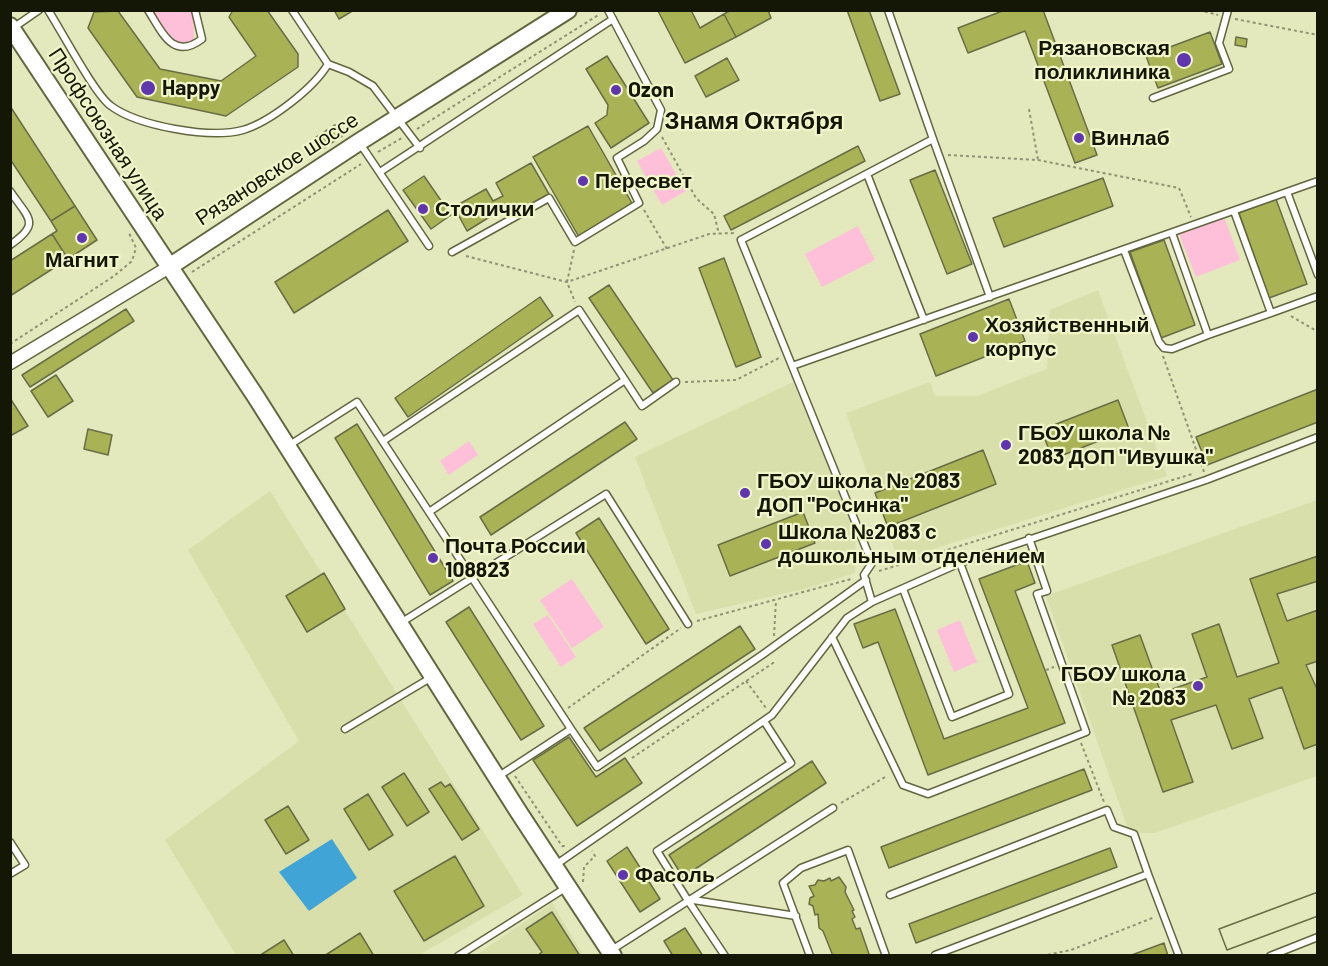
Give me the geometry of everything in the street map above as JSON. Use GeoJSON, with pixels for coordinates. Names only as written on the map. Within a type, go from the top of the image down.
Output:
{"type":"FeatureCollection","features":[{"type":"Feature","properties":{"kind":"street","name":"Рязановское шоссе"},"geometry":{"type":"LineString","coordinates":[[12,360],[169,267],[559,13]]}},
{"type":"Feature","properties":{"kind":"street","name":"Профсоюзная улица"},"geometry":{"type":"LineString","coordinates":[[11,27],[287,446],[433,676],[503,773],[554,866],[611,953]]}},
{"type":"Feature","properties":{"kind":"lane"},"geometry":{"type":"LineString","coordinates":[[11,27],[39,10]]}},
{"type":"Feature","properties":{"kind":"lane"},"geometry":{"type":"LineString","coordinates":[[48,10],[109,105],[131,117],[167,127],[204,132],[245,130],[308,91],[328,64]]}},
{"type":"Feature","properties":{"kind":"lane"},"geometry":{"type":"LineString","coordinates":[[148,10],[170,43],[178,47],[195,44],[202,39],[195,10]]}},
{"type":"Feature","properties":{"kind":"lane"},"geometry":{"type":"LineString","coordinates":[[292,10],[328,64],[349,72],[373,86],[399,117],[420,148]]}},
{"type":"Feature","properties":{"kind":"lane"},"geometry":{"type":"LineString","coordinates":[[452,252],[549,198],[575,242],[639,202],[617,158],[645,141],[657,129],[661,110],[607,10]]}},
{"type":"Feature","properties":{"kind":"lane"},"geometry":{"type":"LineString","coordinates":[[888,10],[990,297]]}},
{"type":"Feature","properties":{"kind":"lane"},"geometry":{"type":"LineString","coordinates":[[1153,98],[1229,69],[1219,43],[1227,14]]}},
{"type":"Feature","properties":{"kind":"lane"},"geometry":{"type":"LineString","coordinates":[[380,172],[420,148],[613,19]]}},
{"type":"Feature","properties":{"kind":"lane"},"geometry":{"type":"LineString","coordinates":[[287,446],[357,402],[597,767],[762,655],[865,578],[872,562],[741,240],[933,140]]}},
{"type":"Feature","properties":{"kind":"lane"},"geometry":{"type":"LineString","coordinates":[[359,142],[429,246]]}},
{"type":"Feature","properties":{"kind":"lane"},"geometry":{"type":"LineString","coordinates":[[867,174],[924,320]]}},
{"type":"Feature","properties":{"kind":"lane"},"geometry":{"type":"LineString","coordinates":[[792,366],[1317,181]]}},
{"type":"Feature","properties":{"kind":"lane"},"geometry":{"type":"LineString","coordinates":[[10,191],[30,221],[28,233],[10,244]]}},
{"type":"Feature","properties":{"kind":"lane"},"geometry":{"type":"LineString","coordinates":[[1287,192],[1317,275]]}},
{"type":"Feature","properties":{"kind":"lane"},"geometry":{"type":"LineString","coordinates":[[1234,211],[1271,313]]}},
{"type":"Feature","properties":{"kind":"lane"},"geometry":{"type":"LineString","coordinates":[[1172,233],[1208,335]]}},
{"type":"Feature","properties":{"kind":"lane"},"geometry":{"type":"LineString","coordinates":[[1124,250],[1159,342],[1164,348],[1172,349],[1317,296]]}},
{"type":"Feature","properties":{"kind":"lane"},"geometry":{"type":"LineString","coordinates":[[383,441],[579,310],[642,406],[676,382]]}},
{"type":"Feature","properties":{"kind":"lane"},"geometry":{"type":"LineString","coordinates":[[429,512],[625,380]]}},
{"type":"Feature","properties":{"kind":"lane"},"geometry":{"type":"LineString","coordinates":[[554,866],[772,715],[847,618],[872,603],[960,563],[1206,480],[1317,437]]}},
{"type":"Feature","properties":{"kind":"lane"},"geometry":{"type":"LineString","coordinates":[[400,624],[606,494],[688,624]]}},
{"type":"Feature","properties":{"kind":"lane"},"geometry":{"type":"LineString","coordinates":[[832,637],[903,785],[928,794],[1086,732],[1036,594],[1047,591],[1029,538]]}},
{"type":"Feature","properties":{"kind":"lane"},"geometry":{"type":"LineString","coordinates":[[903,589],[952,717],[1009,694],[960,563]]}},
{"type":"Feature","properties":{"kind":"lane"},"geometry":{"type":"LineString","coordinates":[[865,578],[872,603]]}},
{"type":"Feature","properties":{"kind":"lane"},"geometry":{"type":"LineString","coordinates":[[345,729],[433,676]]}},
{"type":"Feature","properties":{"kind":"lane"},"geometry":{"type":"LineString","coordinates":[[725,956],[657,851],[791,763],[764,721]]}},
{"type":"Feature","properties":{"kind":"lane"},"geometry":{"type":"LineString","coordinates":[[503,773],[571,729]]}},
{"type":"Feature","properties":{"kind":"lane"},"geometry":{"type":"LineString","coordinates":[[611,953],[687,899],[833,808]]}},
{"type":"Feature","properties":{"kind":"lane"},"geometry":{"type":"LineString","coordinates":[[890,894],[1107,810],[1114,827],[1134,834],[1179,956]]}},
{"type":"Feature","properties":{"kind":"lane"},"geometry":{"type":"LineString","coordinates":[[10,842],[25,865],[10,874]]}},
{"type":"Feature","properties":{"kind":"lane"},"geometry":{"type":"LineString","coordinates":[[810,956],[783,882],[801,868],[848,850],[886,956]]}},
{"type":"Feature","properties":{"kind":"lane"},"geometry":{"type":"LineString","coordinates":[[935,955],[1148,874]]}},
{"type":"Feature","properties":{"kind":"lane"},"geometry":{"type":"LineString","coordinates":[[458,956],[568,887]]}},
{"type":"Feature","properties":{"kind":"lane"},"geometry":{"type":"LineString","coordinates":[[687,899],[796,916]]}},
{"type":"Feature","properties":{"kind":"lane"},"geometry":{"type":"LineString","coordinates":[[1270,956],[1317,937]]}},
{"type":"Feature","properties":{"kind":"path"},"geometry":{"type":"LineString","coordinates":[[183,277],[607,10]]}},
{"type":"Feature","properties":{"kind":"path"},"geometry":{"type":"LineString","coordinates":[[1199,10],[1227,14],[1317,35]]}},
{"type":"Feature","properties":{"kind":"path"},"geometry":{"type":"LineString","coordinates":[[1029,109],[1038,160]]}},
{"type":"Feature","properties":{"kind":"path"},"geometry":{"type":"LineString","coordinates":[[657,129],[696,198],[714,214],[719,234]]}},
{"type":"Feature","properties":{"kind":"path"},"geometry":{"type":"LineString","coordinates":[[939,155],[1038,160],[1179,188],[1194,225]]}},
{"type":"Feature","properties":{"kind":"path"},"geometry":{"type":"LineString","coordinates":[[639,202],[667,249]]}},
{"type":"Feature","properties":{"kind":"path"},"geometry":{"type":"LineString","coordinates":[[10,344],[114,276],[132,261],[136,248],[126,228]]}},
{"type":"Feature","properties":{"kind":"path"},"geometry":{"type":"LineString","coordinates":[[452,252],[567,282],[709,234],[734,233],[741,240]]}},
{"type":"Feature","properties":{"kind":"path"},"geometry":{"type":"LineString","coordinates":[[575,242],[567,282],[579,310]]}},
{"type":"Feature","properties":{"kind":"path"},"geometry":{"type":"LineString","coordinates":[[1281,309],[1317,332]]}},
{"type":"Feature","properties":{"kind":"path"},"geometry":{"type":"LineString","coordinates":[[1159,342],[1206,480]]}},
{"type":"Feature","properties":{"kind":"path"},"geometry":{"type":"LineString","coordinates":[[676,382],[736,380],[787,354]]}},
{"type":"Feature","properties":{"kind":"path"},"geometry":{"type":"LineString","coordinates":[[561,713],[688,624],[865,578],[1192,474]]}},
{"type":"Feature","properties":{"kind":"path"},"geometry":{"type":"LineString","coordinates":[[746,681],[772,715]]}},
{"type":"Feature","properties":{"kind":"path"},"geometry":{"type":"LineString","coordinates":[[1078,735],[1107,810]]}},
{"type":"Feature","properties":{"kind":"path"},"geometry":{"type":"LineString","coordinates":[[833,808],[896,771]]}},
{"type":"Feature","properties":{"kind":"path"},"geometry":{"type":"LineString","coordinates":[[503,773],[562,846],[571,846],[581,838],[595,856],[584,867],[583,882],[588,891]]}},
{"type":"Feature","properties":{"kind":"path"},"geometry":{"type":"LineString","coordinates":[[1042,956],[1071,950],[1163,914]]}},
{"type":"Feature","properties":{"kind":"shaded area"},"geometry":{"type":"Polygon","coordinates":[[[153,11],[193,11],[194,38],[189,46],[172,41],[153,11]]]}},
{"type":"Feature","properties":{"kind":"shaded area"},"geometry":{"type":"Polygon","coordinates":[[[661,148],[686,191],[662,205],[637,161],[661,148]]]}},
{"type":"Feature","properties":{"kind":"shaded area"},"geometry":{"type":"Polygon","coordinates":[[[1224,217],[1240,260],[1196,277],[1179,234],[1224,217]]]}},
{"type":"Feature","properties":{"kind":"shaded area"},"geometry":{"type":"Polygon","coordinates":[[[858,226],[875,260],[822,287],[805,254],[858,226]]]}},
{"type":"Feature","properties":{"kind":"shaded area","name":"ГБОУ школа № 2083 ДОП \"Ивушка\""},"geometry":{"type":"Polygon","coordinates":[[[1098,290],[1167,476],[898,560],[846,413],[930,382],[935,396],[977,396],[1047,369],[1050,310],[1098,290]]]}},
{"type":"Feature","properties":{"kind":"shaded area","name":"ГБОУ школа № 2083 ДОП \"Росинка\""},"geometry":{"type":"Polygon","coordinates":[[[793,382],[856,530],[855,573],[808,588],[696,614],[635,457],[793,382]]]}},
{"type":"Feature","properties":{"kind":"shaded area"},"geometry":{"type":"Polygon","coordinates":[[[469,441],[478,455],[449,475],[440,461],[469,441]]]}},
{"type":"Feature","properties":{"kind":"shaded area"},"geometry":{"type":"Polygon","coordinates":[[[270,491],[523,895],[419,955],[236,955],[165,840],[299,741],[188,550],[270,491]]]}},
{"type":"Feature","properties":{"kind":"shaded area","name":"ГБОУ школа № 2083"},"geometry":{"type":"Polygon","coordinates":[[[1317,500],[1317,776],[1155,833],[1140,833],[1127,826],[1046,596],[1317,500]]]}},
{"type":"Feature","properties":{"kind":"shaded area"},"geometry":{"type":"Polygon","coordinates":[[[572,579],[604,627],[572,648],[540,600],[572,579]]]}},
{"type":"Feature","properties":{"kind":"shaded area"},"geometry":{"type":"Polygon","coordinates":[[[548,615],[576,657],[561,667],[533,624],[548,615]]]}},
{"type":"Feature","properties":{"kind":"shaded area"},"geometry":{"type":"Polygon","coordinates":[[[960,620],[977,662],[954,672],[937,630],[960,620]]]}},
{"type":"Feature","properties":{"kind":"shaded area"},"geometry":{"type":"Polygon","coordinates":[[[552,903],[583,955],[475,956],[552,903]]]}},
{"type":"Feature","properties":{"kind":"water"},"geometry":{"type":"Polygon","coordinates":[[[332,839],[357,878],[309,911],[279,872],[332,839]]]}},
{"type":"Feature","properties":{"kind":"building"},"geometry":{"type":"Polygon","coordinates":[[[233,10],[267,10],[298,54],[298,67],[226,116],[137,97],[88,28],[94,12],[118,11],[160,69],[221,81],[256,56],[229,17],[233,10]]]}},
{"type":"Feature","properties":{"kind":"building"},"geometry":{"type":"Polygon","coordinates":[[[334,10],[354,10],[339,19],[334,10]]]}},
{"type":"Feature","properties":{"kind":"building"},"geometry":{"type":"Polygon","coordinates":[[[691,10],[700,28],[724,14],[736,37],[685,63],[658,11],[691,10]]]}},
{"type":"Feature","properties":{"kind":"building"},"geometry":{"type":"Polygon","coordinates":[[[731,10],[768,10],[771,18],[736,37],[724,14],[731,10]]]}},
{"type":"Feature","properties":{"kind":"building"},"geometry":{"type":"Polygon","coordinates":[[[847,10],[869,10],[900,94],[880,101],[847,10]]]}},
{"type":"Feature","properties":{"kind":"building"},"geometry":{"type":"Polygon","coordinates":[[[1005,10],[1043,10],[1097,155],[1075,163],[1025,31],[968,53],[958,28],[1005,10]]]}},
{"type":"Feature","properties":{"kind":"building","name":"Рязановская поликлиника"},"geometry":{"type":"Polygon","coordinates":[[[1210,32],[1222,64],[1158,88],[1146,56],[1210,32]]]}},
{"type":"Feature","properties":{"kind":"building"},"geometry":{"type":"Polygon","coordinates":[[[1236,37],[1247,39],[1246,47],[1235,45],[1236,37]]]}},
{"type":"Feature","properties":{"kind":"building"},"geometry":{"type":"Polygon","coordinates":[[[607,56],[649,123],[611,148],[595,123],[607,115],[608,105],[586,69],[607,56]]]}},
{"type":"Feature","properties":{"kind":"building"},"geometry":{"type":"Polygon","coordinates":[[[727,58],[739,80],[706,97],[695,76],[727,58]]]}},
{"type":"Feature","properties":{"kind":"building"},"geometry":{"type":"Polygon","coordinates":[[[10,106],[75,206],[51,221],[10,159],[10,106]]]}},
{"type":"Feature","properties":{"kind":"building"},"geometry":{"type":"Polygon","coordinates":[[[335,125],[342,136],[322,149],[315,138],[335,125]]]}},
{"type":"Feature","properties":{"kind":"building","name":"Пересвет"},"geometry":{"type":"Polygon","coordinates":[[[588,126],[633,205],[579,237],[533,157],[588,126]]]}},
{"type":"Feature","properties":{"kind":"building"},"geometry":{"type":"Polygon","coordinates":[[[858,146],[865,161],[731,230],[724,216],[858,146]]]}},
{"type":"Feature","properties":{"kind":"building"},"geometry":{"type":"Polygon","coordinates":[[[531,163],[549,194],[514,214],[509,205],[467,231],[454,207],[486,189],[493,201],[503,196],[496,183],[531,163]]]}},
{"type":"Feature","properties":{"kind":"building"},"geometry":{"type":"Polygon","coordinates":[[[935,170],[972,264],[947,274],[910,180],[935,170]]]}},
{"type":"Feature","properties":{"kind":"building"},"geometry":{"type":"Polygon","coordinates":[[[424,176],[451,215],[431,229],[403,190],[424,176]]]}},
{"type":"Feature","properties":{"kind":"building"},"geometry":{"type":"Polygon","coordinates":[[[1103,178],[1113,206],[1004,247],[993,218],[1103,178]]]}},
{"type":"Feature","properties":{"kind":"building"},"geometry":{"type":"Polygon","coordinates":[[[1276,199],[1307,284],[1269,298],[1239,213],[1276,199]]]}},
{"type":"Feature","properties":{"kind":"building"},"geometry":{"type":"Polygon","coordinates":[[[75,206],[97,240],[68,259],[52,234],[57,231],[51,221],[75,206]]]}},
{"type":"Feature","properties":{"kind":"building"},"geometry":{"type":"Polygon","coordinates":[[[388,210],[408,241],[294,313],[275,282],[388,210]]]}},
{"type":"Feature","properties":{"kind":"building"},"geometry":{"type":"Polygon","coordinates":[[[52,234],[68,259],[10,296],[10,261],[52,234]]]}},
{"type":"Feature","properties":{"kind":"building"},"geometry":{"type":"Polygon","coordinates":[[[1164,240],[1195,325],[1161,338],[1130,252],[1164,240]]]}},
{"type":"Feature","properties":{"kind":"building"},"geometry":{"type":"Polygon","coordinates":[[[724,258],[761,357],[736,367],[699,268],[724,258]]]}},
{"type":"Feature","properties":{"kind":"building"},"geometry":{"type":"Polygon","coordinates":[[[609,285],[673,380],[653,393],[589,298],[609,285]]]}},
{"type":"Feature","properties":{"kind":"building"},"geometry":{"type":"Polygon","coordinates":[[[540,297],[553,316],[408,417],[395,398],[540,297]]]}},
{"type":"Feature","properties":{"kind":"building","name":"Хозяйственный корпус"},"geometry":{"type":"Polygon","coordinates":[[[1009,299],[1025,341],[936,376],[920,334],[1009,299]]]}},
{"type":"Feature","properties":{"kind":"building"},"geometry":{"type":"Polygon","coordinates":[[[126,309],[134,321],[30,387],[22,375],[126,309]]]}},
{"type":"Feature","properties":{"kind":"building"},"geometry":{"type":"Polygon","coordinates":[[[56,375],[73,401],[48,417],[31,391],[56,375]]]}},
{"type":"Feature","properties":{"kind":"building"},"geometry":{"type":"Polygon","coordinates":[[[1318,389],[1318,422],[1207,465],[1196,437],[1318,389]]]}},
{"type":"Feature","properties":{"kind":"building"},"geometry":{"type":"Polygon","coordinates":[[[10,398],[28,426],[10,436],[10,398]]]}},
{"type":"Feature","properties":{"kind":"building"},"geometry":{"type":"Polygon","coordinates":[[[1118,400],[1129,429],[1053,459],[1041,430],[1118,400]]]}},
{"type":"Feature","properties":{"kind":"building"},"geometry":{"type":"Polygon","coordinates":[[[625,422],[637,439],[491,535],[480,517],[625,422]]]}},
{"type":"Feature","properties":{"kind":"building"},"geometry":{"type":"Polygon","coordinates":[[[357,424],[453,581],[430,595],[335,438],[357,424]]]}},
{"type":"Feature","properties":{"kind":"building"},"geometry":{"type":"Polygon","coordinates":[[[88,429],[112,435],[108,455],[84,449],[88,429]]]}},
{"type":"Feature","properties":{"kind":"building"},"geometry":{"type":"Polygon","coordinates":[[[983,450],[996,484],[888,527],[875,493],[983,450]]]}},
{"type":"Feature","properties":{"kind":"building","name":"Школа №2083 с дошкольным отделением"},"geometry":{"type":"Polygon","coordinates":[[[803,512],[815,543],[730,576],[718,545],[803,512]]]}},
{"type":"Feature","properties":{"kind":"building"},"geometry":{"type":"Polygon","coordinates":[[[599,518],[669,629],[646,644],[576,533],[599,518]]]}},
{"type":"Feature","properties":{"kind":"building"},"geometry":{"type":"Polygon","coordinates":[[[1318,556],[1318,581],[1277,594],[1287,621],[1318,610],[1318,661],[1306,665],[1318,691],[1318,744],[1304,749],[1282,687],[1249,699],[1263,738],[1232,749],[1216,705],[1171,720],[1193,782],[1163,792],[1112,645],[1140,635],[1161,693],[1207,677],[1192,634],[1219,624],[1237,677],[1279,663],[1250,579],[1318,556]]]}},
{"type":"Feature","properties":{"kind":"building"},"geometry":{"type":"Polygon","coordinates":[[[1027,561],[1035,583],[1015,591],[1065,723],[928,775],[878,642],[863,648],[854,624],[895,609],[944,739],[1028,708],[979,579],[1027,561]]]}},
{"type":"Feature","properties":{"kind":"building"},"geometry":{"type":"Polygon","coordinates":[[[324,573],[345,609],[307,632],[286,596],[324,573]]]}},
{"type":"Feature","properties":{"kind":"building"},"geometry":{"type":"Polygon","coordinates":[[[469,607],[544,726],[521,740],[446,622],[469,607]]]}},
{"type":"Feature","properties":{"kind":"building"},"geometry":{"type":"Polygon","coordinates":[[[740,626],[755,649],[600,751],[584,728],[740,626]]]}},
{"type":"Feature","properties":{"kind":"building"},"geometry":{"type":"Polygon","coordinates":[[[569,737],[596,777],[625,758],[642,783],[577,826],[533,760],[569,737]]]}},
{"type":"Feature","properties":{"kind":"building"},"geometry":{"type":"Polygon","coordinates":[[[812,761],[826,783],[683,877],[669,855],[812,761]]]}},
{"type":"Feature","properties":{"kind":"building"},"geometry":{"type":"Polygon","coordinates":[[[1084,769],[1092,790],[889,868],[881,847],[1084,769]]]}},
{"type":"Feature","properties":{"kind":"building"},"geometry":{"type":"Polygon","coordinates":[[[404,773],[429,812],[407,826],[382,787],[404,773]]]}},
{"type":"Feature","properties":{"kind":"building"},"geometry":{"type":"Polygon","coordinates":[[[441,782],[445,787],[450,784],[479,829],[462,840],[429,789],[441,782]]]}},
{"type":"Feature","properties":{"kind":"building"},"geometry":{"type":"Polygon","coordinates":[[[368,794],[393,835],[369,850],[344,809],[368,794]]]}},
{"type":"Feature","properties":{"kind":"building"},"geometry":{"type":"Polygon","coordinates":[[[288,806],[309,840],[286,854],[265,820],[288,806]]]}},
{"type":"Feature","properties":{"kind":"building"},"geometry":{"type":"Polygon","coordinates":[[[627,847],[660,899],[640,912],[607,861],[627,847]]]}},
{"type":"Feature","properties":{"kind":"building"},"geometry":{"type":"Polygon","coordinates":[[[1110,848],[1117,867],[916,943],[909,924],[1110,848]]]}},
{"type":"Feature","properties":{"kind":"building"},"geometry":{"type":"Polygon","coordinates":[[[455,856],[484,906],[424,941],[394,891],[455,856]]]}},
{"type":"Feature","properties":{"kind":"building"},"geometry":{"type":"Polygon","coordinates":[[[839,877],[846,887],[845,892],[854,910],[852,911],[855,917],[852,919],[856,929],[860,928],[869,954],[872,956],[833,956],[823,931],[819,928],[818,914],[815,915],[813,906],[809,904],[810,898],[814,896],[809,886],[815,885],[818,880],[824,881],[830,878],[831,881],[839,877]]]}},
{"type":"Feature","properties":{"kind":"building"},"geometry":{"type":"Polygon","coordinates":[[[1318,892],[1318,916],[1227,950],[1219,929],[1318,892]]]}},
{"type":"Feature","properties":{"kind":"building"},"geometry":{"type":"Polygon","coordinates":[[[1318,892],[1318,916],[1227,950],[1219,929],[1318,892]]]}},
{"type":"Feature","properties":{"kind":"building"},"geometry":{"type":"Polygon","coordinates":[[[552,912],[580,956],[537,956],[542,952],[526,929],[552,912]]]}},
{"type":"Feature","properties":{"kind":"building"},"geometry":{"type":"Polygon","coordinates":[[[685,928],[703,956],[673,956],[664,941],[685,928]]]}},
{"type":"Feature","properties":{"kind":"building"},"geometry":{"type":"Polygon","coordinates":[[[360,933],[374,956],[324,956],[360,933]]]}},
{"type":"Feature","properties":{"kind":"building"},"geometry":{"type":"Polygon","coordinates":[[[284,940],[294,956],[259,956],[284,940]]]}},
{"type":"Feature","properties":{"kind":"building"},"geometry":{"type":"Polygon","coordinates":[[[1164,943],[1168,956],[1129,956],[1164,943]]]}},
{"type":"Feature","properties":{"kind":"place","name":"Рязановская поликлиника"},"geometry":{"type":"Point","coordinates":[1184,60]}},
{"type":"Feature","properties":{"kind":"place","name":"Happy"},"geometry":{"type":"Point","coordinates":[148,88]}},
{"type":"Feature","properties":{"kind":"place","name":"Ozon"},"geometry":{"type":"Point","coordinates":[616,90]}},
{"type":"Feature","properties":{"kind":"place","name":"Винлаб"},"geometry":{"type":"Point","coordinates":[1079,138]}},
{"type":"Feature","properties":{"kind":"place","name":"Пересвет"},"geometry":{"type":"Point","coordinates":[583,181]}},
{"type":"Feature","properties":{"kind":"place","name":"Столички"},"geometry":{"type":"Point","coordinates":[423,209]}},
{"type":"Feature","properties":{"kind":"place","name":"Магнит"},"geometry":{"type":"Point","coordinates":[82,238]}},
{"type":"Feature","properties":{"kind":"place","name":"Хозяйственный корпус"},"geometry":{"type":"Point","coordinates":[973,337]}},
{"type":"Feature","properties":{"kind":"place","name":"ГБОУ школа № 2083 ДОП \"Ивушка\""},"geometry":{"type":"Point","coordinates":[1006,445]}},
{"type":"Feature","properties":{"kind":"place","name":"ГБОУ школа № 2083 ДОП \"Росинка\""},"geometry":{"type":"Point","coordinates":[745,493]}},
{"type":"Feature","properties":{"kind":"place","name":"Школа №2083 с дошкольным отделением"},"geometry":{"type":"Point","coordinates":[766,544]}},
{"type":"Feature","properties":{"kind":"place","name":"Почта России 108823"},"geometry":{"type":"Point","coordinates":[433,558]}},
{"type":"Feature","properties":{"kind":"place","name":"ГБОУ школа № 2083"},"geometry":{"type":"Point","coordinates":[1198,686]}},
{"type":"Feature","properties":{"kind":"place","name":"Фасоль"},"geometry":{"type":"Point","coordinates":[623,875]}},
{"type":"Feature","properties":{"kind":"district","name":"Знамя Октября"},"geometry":{"type":"Point","coordinates":[754,121]}}]}
